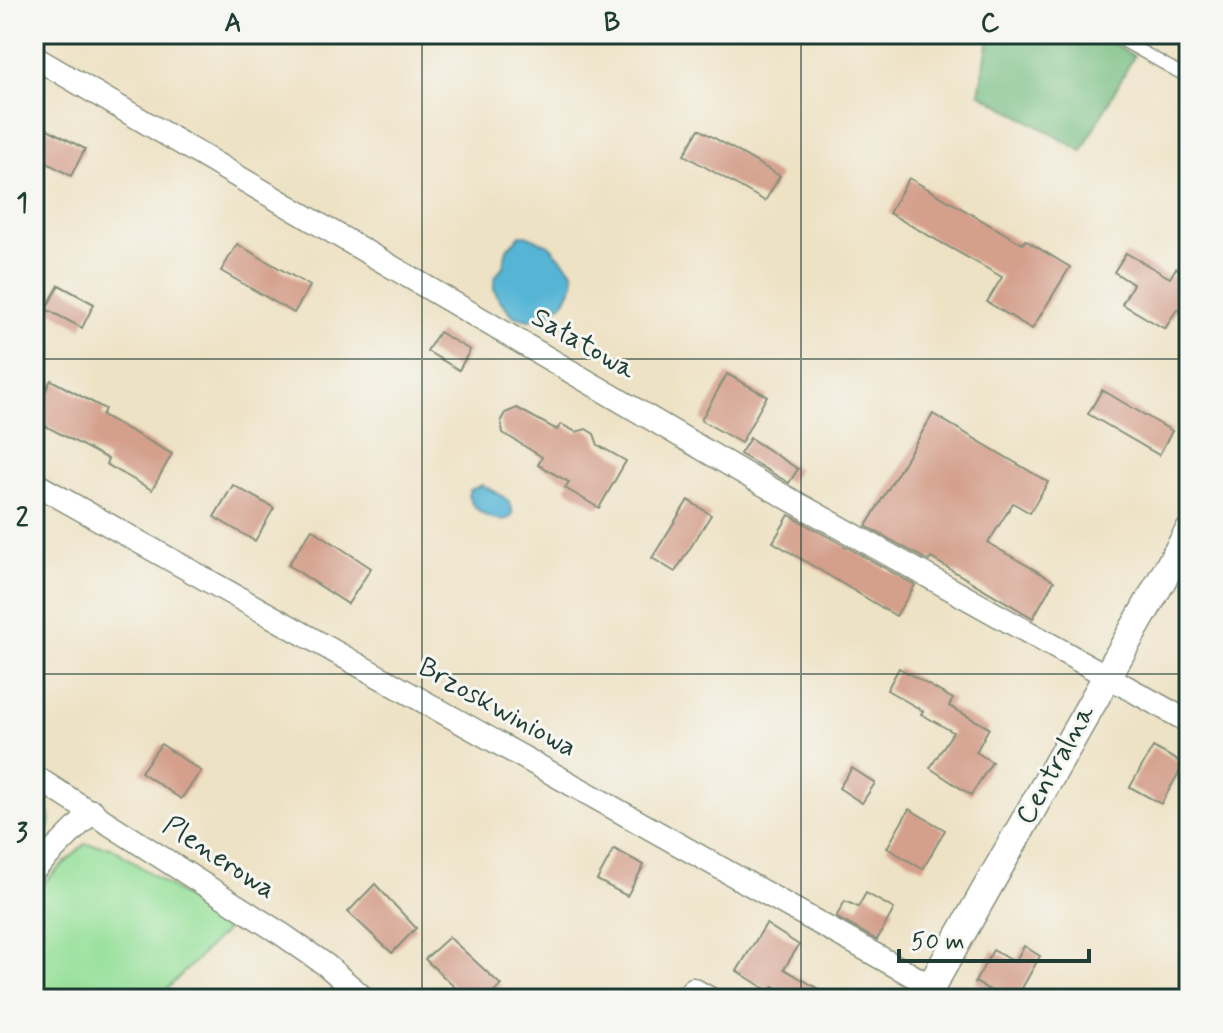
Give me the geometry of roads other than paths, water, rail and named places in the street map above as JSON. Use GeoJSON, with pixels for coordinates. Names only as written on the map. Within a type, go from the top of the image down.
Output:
{"type":"FeatureCollection","features":[{"type":"Feature","properties":{"kind":"street","name":"Sałatowa"},"geometry":{"type":"LineString","coordinates":[[34,57],[759,482],[1189,722]]}},
{"type":"Feature","properties":{"kind":"street","name":"Brzoskwiniowa"},"geometry":{"type":"LineString","coordinates":[[34,483],[927,993]]}},
{"type":"Feature","properties":{"kind":"street","name":"Centralna"},"geometry":{"type":"LineString","coordinates":[[927,993],[1189,532]]}},
{"type":"Feature","properties":{"kind":"street","name":"Plenerowa"},"geometry":{"type":"LineString","coordinates":[[34,776],[93,811],[294,943],[326,965],[365,999]]}},
{"type":"Feature","properties":{"kind":"street"},"geometry":{"type":"LineString","coordinates":[[34,870],[93,811]]}},
{"type":"Feature","properties":{"kind":"street"},"geometry":{"type":"LineString","coordinates":[[683,999],[693,989],[711,999]]}},
{"type":"Feature","properties":{"kind":"lane"},"geometry":{"type":"LineString","coordinates":[[1111,34],[1189,78]]}},
{"type":"Feature","properties":{"kind":"water"},"geometry":{"type":"Polygon","coordinates":[[[520,235],[549,245],[573,272],[574,283],[565,301],[544,318],[528,320],[514,316],[494,289],[494,279],[503,266],[507,249],[520,235]]]}},
{"type":"Feature","properties":{"kind":"water"},"geometry":{"type":"Polygon","coordinates":[[[482,485],[507,500],[512,516],[500,520],[486,516],[475,507],[468,495],[470,490],[482,485]]]}}]}
